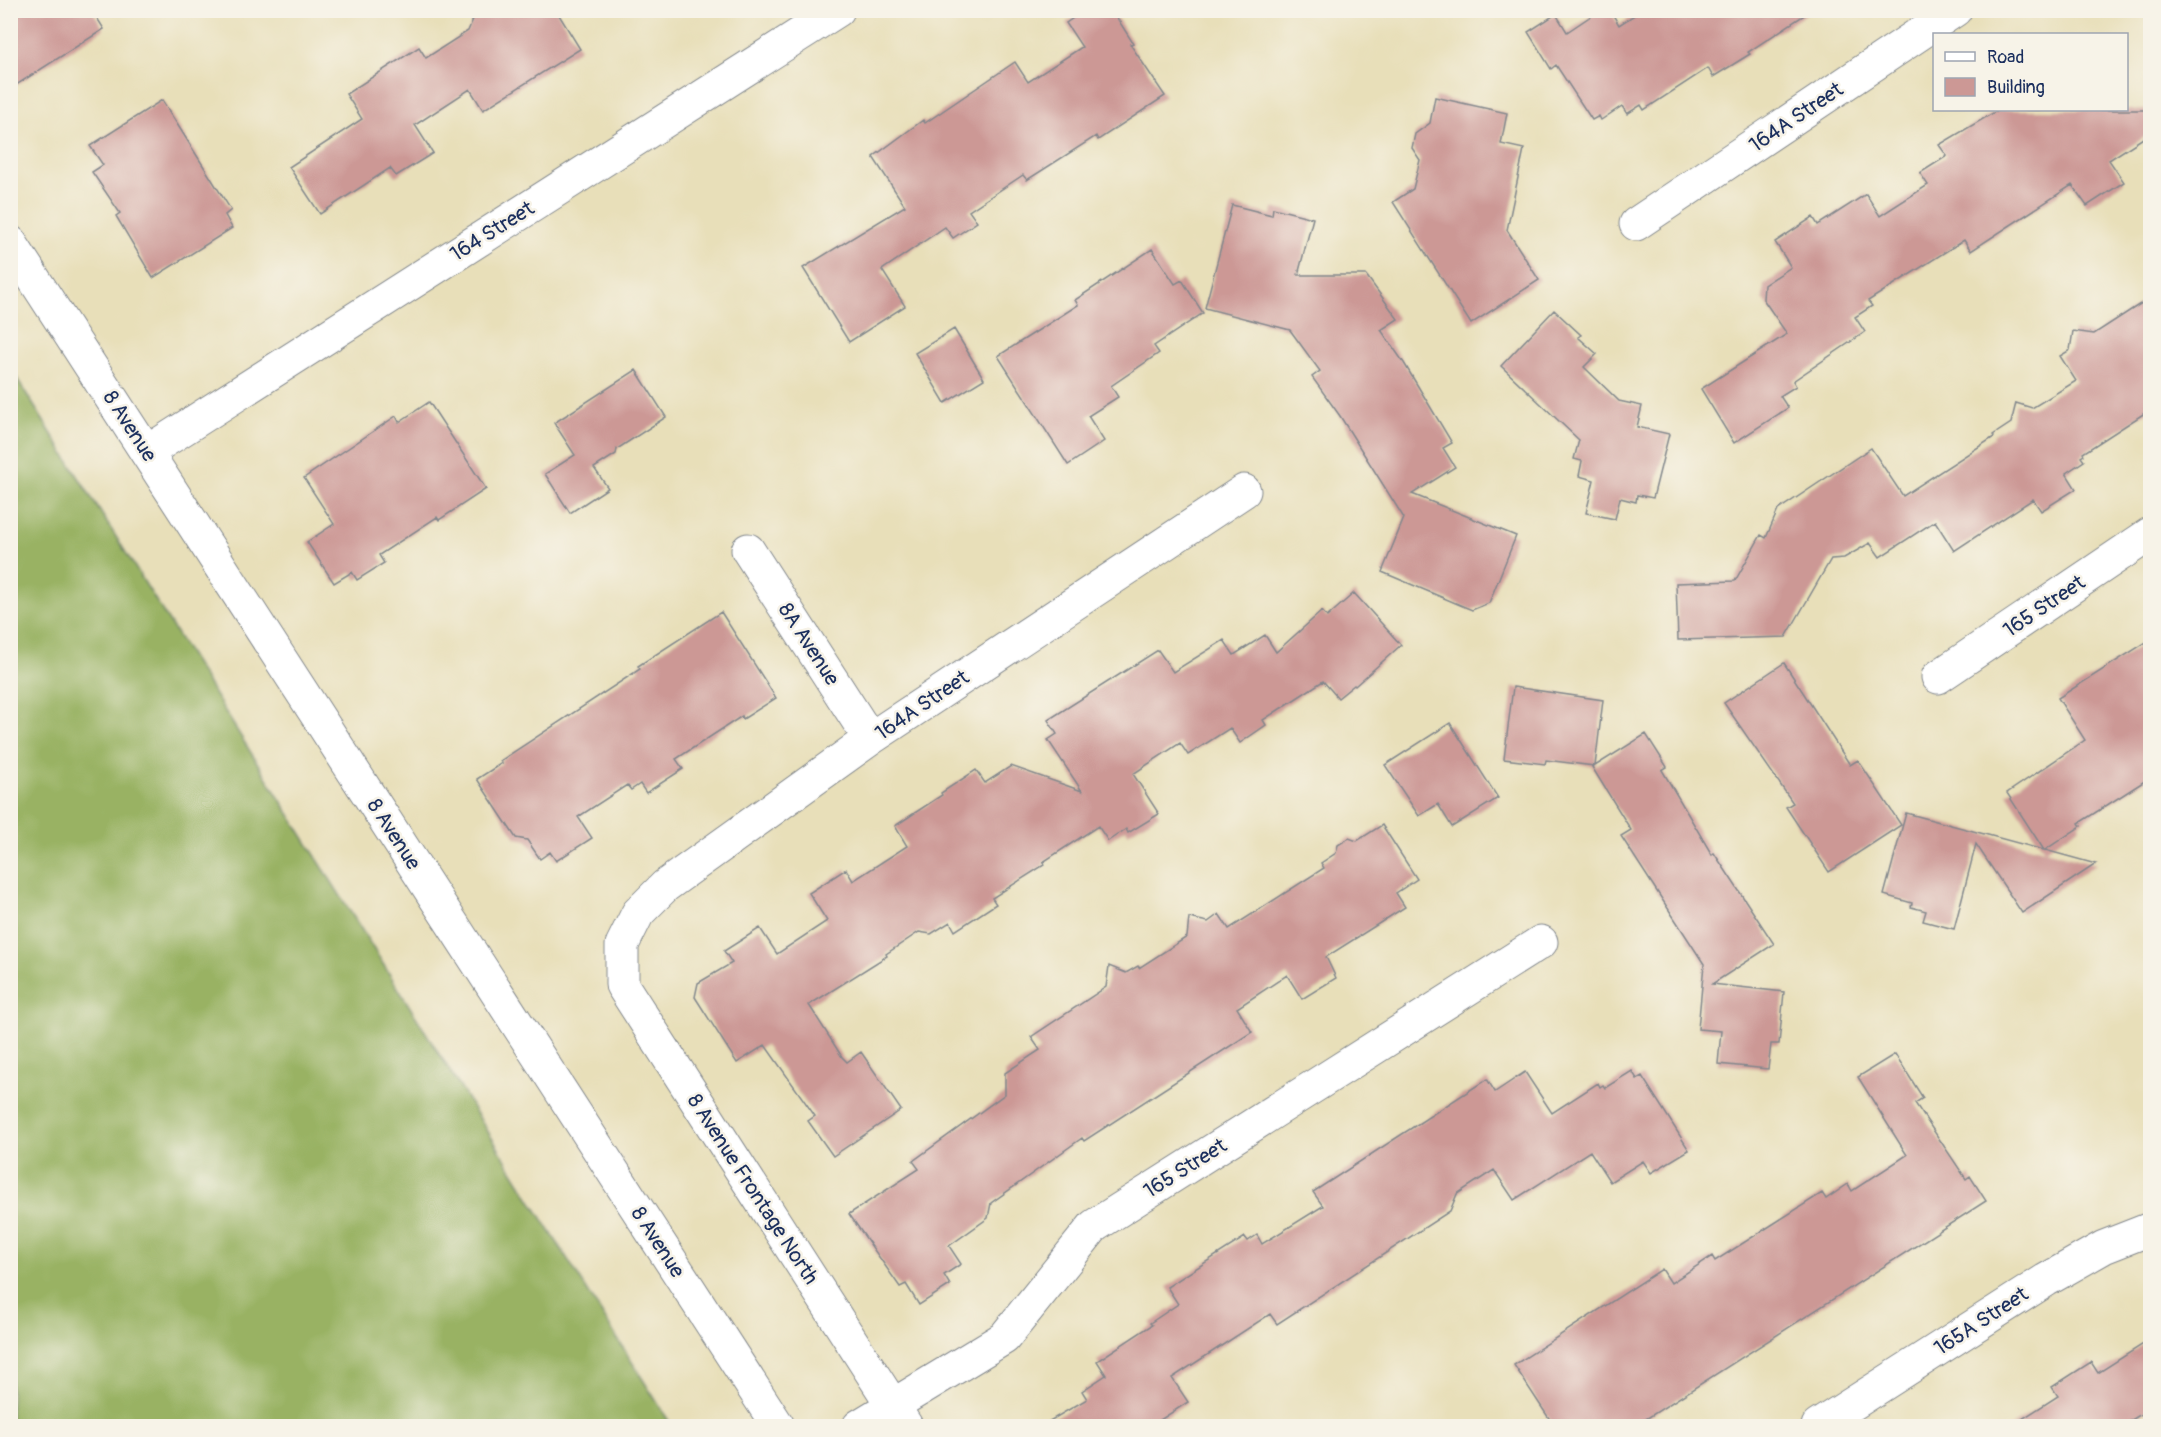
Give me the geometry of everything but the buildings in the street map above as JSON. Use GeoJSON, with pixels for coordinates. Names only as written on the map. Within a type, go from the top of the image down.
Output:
{"type":"FeatureCollection","features":[{"type":"Feature","properties":{"kind":"street","name":"164 Street"},"geometry":{"type":"LineString","coordinates":[[147,452],[838,10]]}},
{"type":"Feature","properties":{"kind":"street","name":"164A Street"},"geometry":{"type":"LineString","coordinates":[[1636,224],[1955,10]]}},
{"type":"Feature","properties":{"kind":"street","name":"8 Avenue"},"geometry":{"type":"LineString","coordinates":[[10,242],[778,1426]]}},
{"type":"Feature","properties":{"kind":"street","name":"164A Street"},"geometry":{"type":"LineString","coordinates":[[622,945],[638,914],[665,886],[870,739],[1244,491]]}},
{"type":"Feature","properties":{"kind":"street","name":"165 Street"},"geometry":{"type":"LineString","coordinates":[[1938,677],[2151,534]]}},
{"type":"Feature","properties":{"kind":"street","name":"8A Avenue"},"geometry":{"type":"LineString","coordinates":[[748,550],[870,739]]}},
{"type":"Feature","properties":{"kind":"street","name":"165 Street"},"geometry":{"type":"LineString","coordinates":[[859,1426],[899,1416],[1004,1338],[1094,1226],[1541,942]]}},
{"type":"Feature","properties":{"kind":"street","name":"8 Avenue Frontage North"},"geometry":{"type":"LineString","coordinates":[[622,945],[622,985],[899,1416]]}},
{"type":"Feature","properties":{"kind":"street","name":"165A Street"},"geometry":{"type":"LineString","coordinates":[[1818,1426],[2046,1280],[2104,1247],[2151,1229]]}},
{"type":"Feature","properties":{"kind":"green space"},"geometry":{"type":"Polygon","coordinates":[[[11,369],[672,1426],[11,1426],[11,369]]]}}]}
